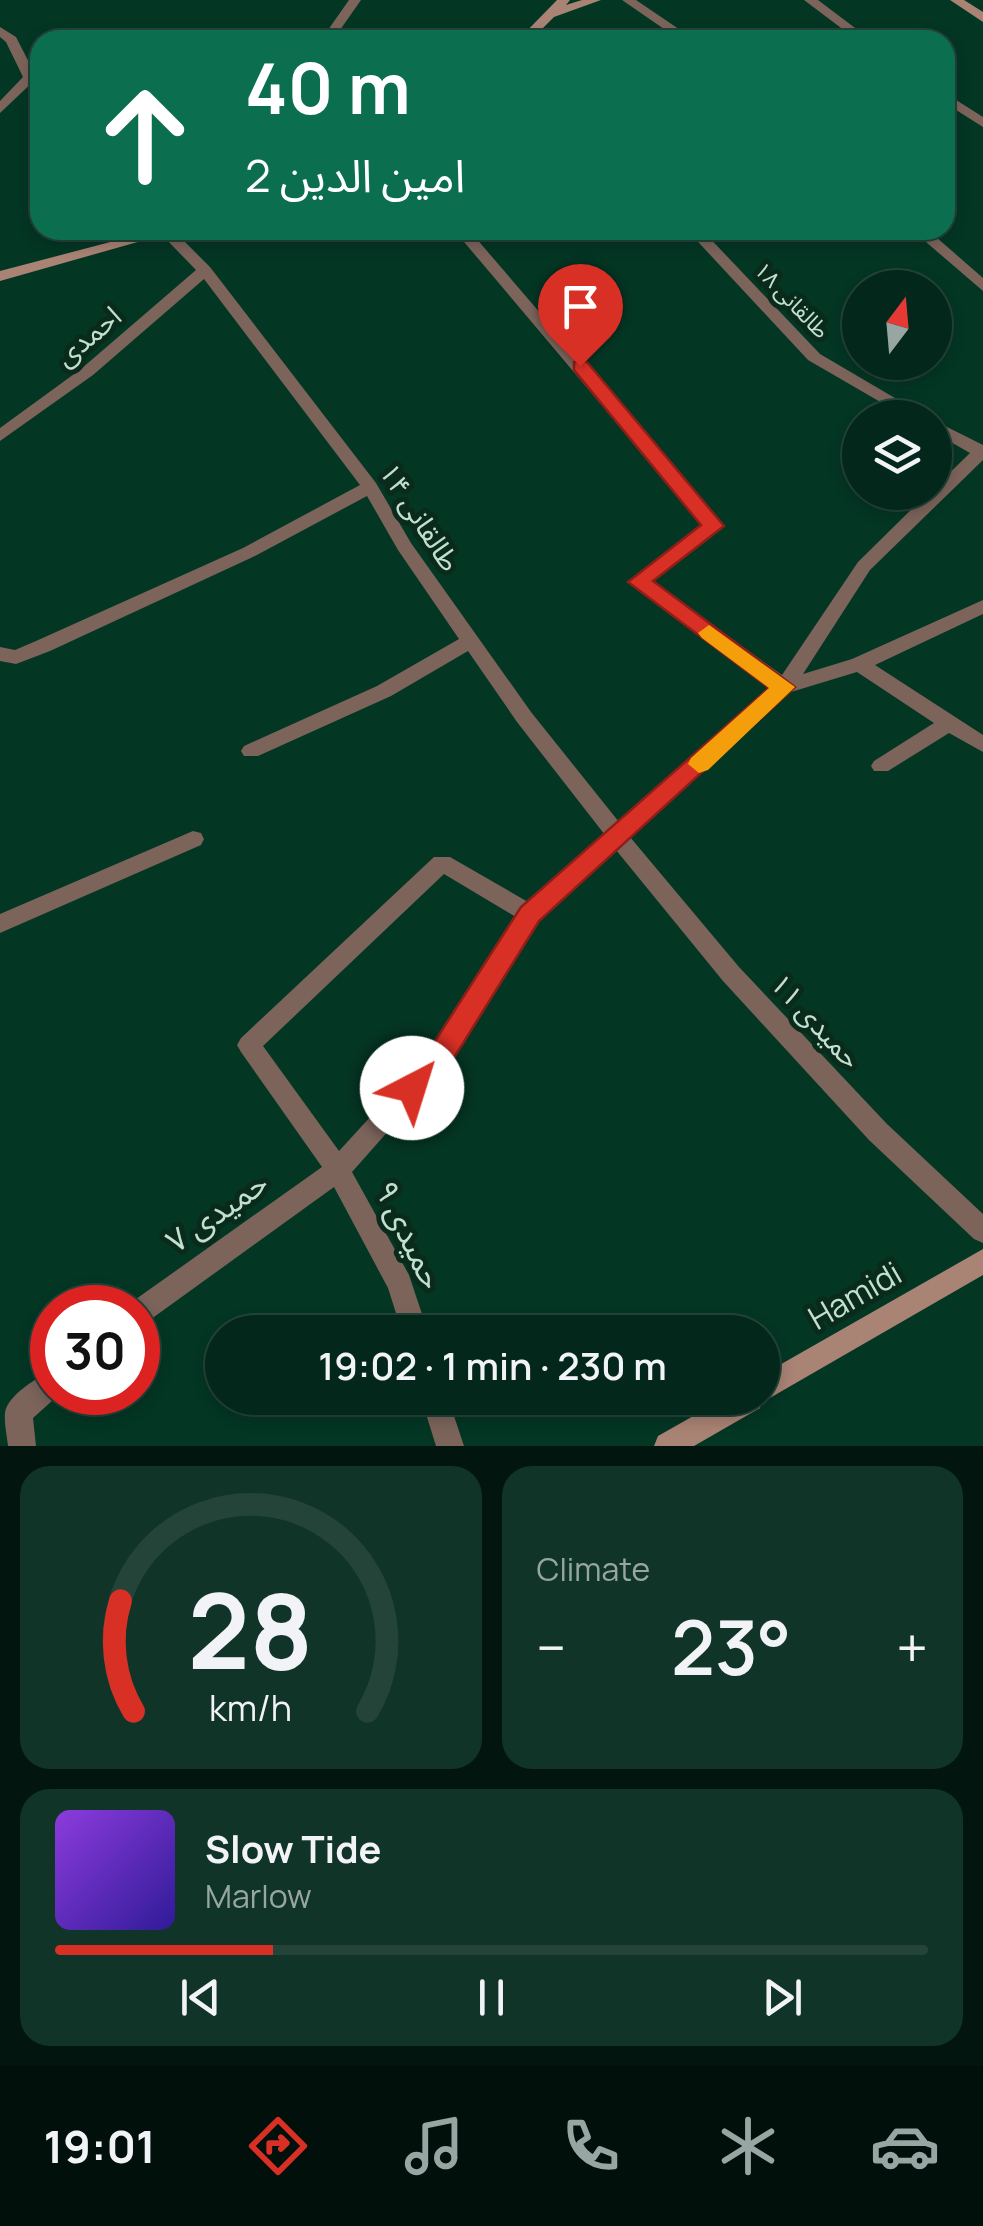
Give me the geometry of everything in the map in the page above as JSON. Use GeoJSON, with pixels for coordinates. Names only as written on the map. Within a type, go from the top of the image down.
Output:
{"type":"FeatureCollection","features":[{"type":"Feature","properties":{"kind":"main road"},"geometry":{"type":"LineString","coordinates":[[534,30],[564,0]]}},
{"type":"Feature","properties":{"kind":"main road"},"geometry":{"type":"LineString","coordinates":[[552,13],[595,0]]}},
{"type":"Feature","properties":{"kind":"main road"},"geometry":{"type":"LineString","coordinates":[[956,0],[983,18]]}},
{"type":"Feature","properties":{"kind":"main road"},"geometry":{"type":"LineString","coordinates":[[0,276],[136,240]]}},
{"type":"Feature","properties":{"kind":"main road","name":"Hamidi"},"geometry":{"type":"LineString","coordinates":[[780,1379],[983,1261]]}},
{"type":"Feature","properties":{"kind":"main road"},"geometry":{"type":"LineString","coordinates":[[668,1446],[721,1415]]}},
{"type":"Feature","properties":{"kind":"street"},"geometry":{"type":"LineString","coordinates":[[334,30],[355,0]]}},
{"type":"Feature","properties":{"kind":"street"},"geometry":{"type":"LineString","coordinates":[[628,0],[674,30]]}},
{"type":"Feature","properties":{"kind":"street"},"geometry":{"type":"LineString","coordinates":[[810,0],[851,30]]}},
{"type":"Feature","properties":{"kind":"street"},"geometry":{"type":"LineString","coordinates":[[0,31],[11,40],[30,78],[0,109]]}},
{"type":"Feature","properties":{"kind":"street"},"geometry":{"type":"LineString","coordinates":[[955,104],[983,123]]}},
{"type":"Feature","properties":{"kind":"street","name":"طالقانی ۱۴"},"geometry":{"type":"LineString","coordinates":[[178,240],[370,487],[404,546],[472,642],[619,838]]}},
{"type":"Feature","properties":{"kind":"street"},"geometry":{"type":"LineString","coordinates":[[470,240],[714,526],[639,582],[784,687]]}},
{"type":"Feature","properties":{"kind":"street","name":"طالقانی ۱۸"},"geometry":{"type":"LineString","coordinates":[[703,240],[814,358],[888,400]]}},
{"type":"Feature","properties":{"kind":"street"},"geometry":{"type":"LineString","coordinates":[[930,240],[983,286]]}},
{"type":"Feature","properties":{"kind":"street","name":"احمدی"},"geometry":{"type":"LineString","coordinates":[[0,436],[87,372],[205,270]]}},
{"type":"Feature","properties":{"kind":"street"},"geometry":{"type":"LineString","coordinates":[[784,687],[864,566],[982,451],[952,435]]}},
{"type":"Feature","properties":{"kind":"street"},"geometry":{"type":"LineString","coordinates":[[0,654],[16,657],[43,646],[249,552],[370,487]]}},
{"type":"Feature","properties":{"kind":"street"},"geometry":{"type":"LineString","coordinates":[[784,687],[859,664],[983,606]]}},
{"type":"Feature","properties":{"kind":"street"},"geometry":{"type":"LineString","coordinates":[[252,750],[384,691],[472,642]]}},
{"type":"Feature","properties":{"kind":"street"},"geometry":{"type":"LineString","coordinates":[[859,664],[983,744]]}},
{"type":"Feature","properties":{"kind":"street","name":"حمیدی ۷"},"geometry":{"type":"LineString","coordinates":[[160,1297],[338,1170],[438,1060],[530,914],[784,687]]}},
{"type":"Feature","properties":{"kind":"street"},"geometry":{"type":"LineString","coordinates":[[880,766],[949,722]]}},
{"type":"Feature","properties":{"kind":"street","name":"حمیدی ۱۱"},"geometry":{"type":"LineString","coordinates":[[619,838],[771,1017],[878,1132],[983,1231]]}},
{"type":"Feature","properties":{"kind":"street"},"geometry":{"type":"LineString","coordinates":[[0,924],[193,839]]}},
{"type":"Feature","properties":{"kind":"street","name":"حمیدی ۹"},"geometry":{"type":"LineString","coordinates":[[410,1315],[400,1284],[338,1170],[249,1045],[442,863],[530,914]]}},
{"type":"Feature","properties":{"kind":"street"},"geometry":{"type":"LineString","coordinates":[[22,1446],[20,1412],[30,1403]]}},
{"type":"Feature","properties":{"kind":"street"},"geometry":{"type":"LineString","coordinates":[[440,1415],[450,1446]]}},
{"type":"Feature","properties":{"kind":"slow traffic"},"geometry":{"type":"LineString","coordinates":[[699,764],[784,687],[709,633]]}},
{"type":"Feature","properties":{"kind":"route"},"geometry":{"type":"LineString","coordinates":[[412,1088],[438,1060],[530,914],[784,687],[639,582],[714,526],[580,366]]}}]}
